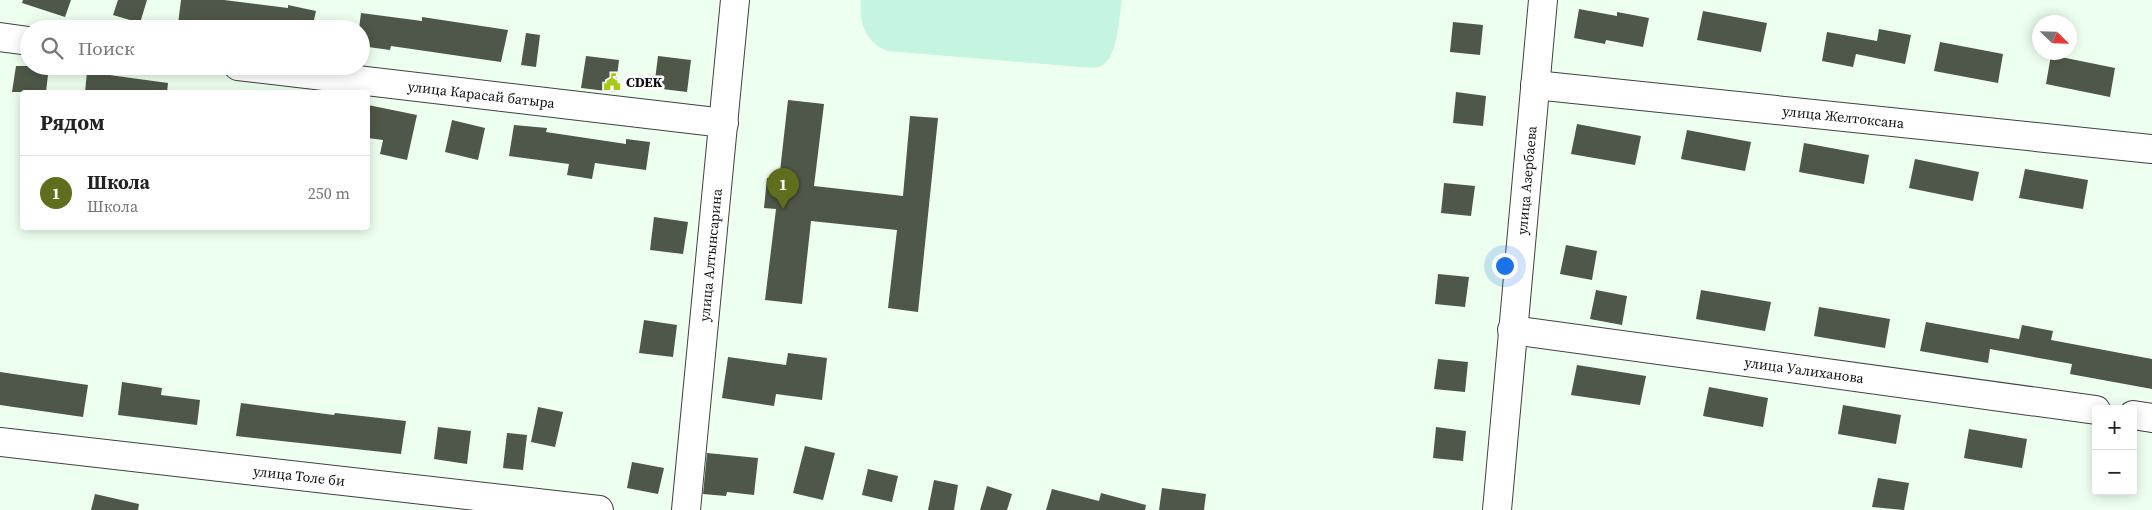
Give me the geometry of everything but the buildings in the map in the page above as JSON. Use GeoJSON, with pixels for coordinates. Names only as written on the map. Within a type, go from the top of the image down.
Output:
{"type":"FeatureCollection","features":[{"type":"Feature","properties":{"kind":"street","name":"улица Алтынсарина"},"geometry":{"type":"LineString","coordinates":[[686,510],[735,0]]}},
{"type":"Feature","properties":{"kind":"street","name":"улица Азербаева"},"geometry":{"type":"LineString","coordinates":[[1497,510],[1543,0]]}},
{"type":"Feature","properties":{"kind":"street"},"geometry":{"type":"LineString","coordinates":[[0,37],[20,40]]}},
{"type":"Feature","properties":{"kind":"street","name":"улица Карасай батыра"},"geometry":{"type":"LineString","coordinates":[[315,75],[724,123]]}},
{"type":"Feature","properties":{"kind":"street","name":"улица Желтоксана"},"geometry":{"type":"LineString","coordinates":[[1535,84],[2152,149]]}},
{"type":"Feature","properties":{"kind":"street","name":"улица Уалиханова"},"geometry":{"type":"LineString","coordinates":[[1512,330],[2092,409]]}},
{"type":"Feature","properties":{"kind":"street"},"geometry":{"type":"LineString","coordinates":[[2137,416],[2152,418]]}},
{"type":"Feature","properties":{"kind":"street","name":"улица Толе би"},"geometry":{"type":"LineString","coordinates":[[0,442],[599,510]]}},
{"type":"Feature","properties":{"kind":"green space"},"geometry":{"type":"Polygon","coordinates":[[[861,0],[1122,0],[1117,36],[1111,55],[1107,62],[1094,68],[887,51],[873,42],[865,30],[861,16],[861,0]]]}},
{"type":"Feature","properties":{"kind":"place","name":"CDEK"},"geometry":{"type":"Point","coordinates":[612,82]}},
{"type":"Feature","properties":{"kind":"place","name":"Школа"},"geometry":{"type":"Point","coordinates":[783,209]}}]}
